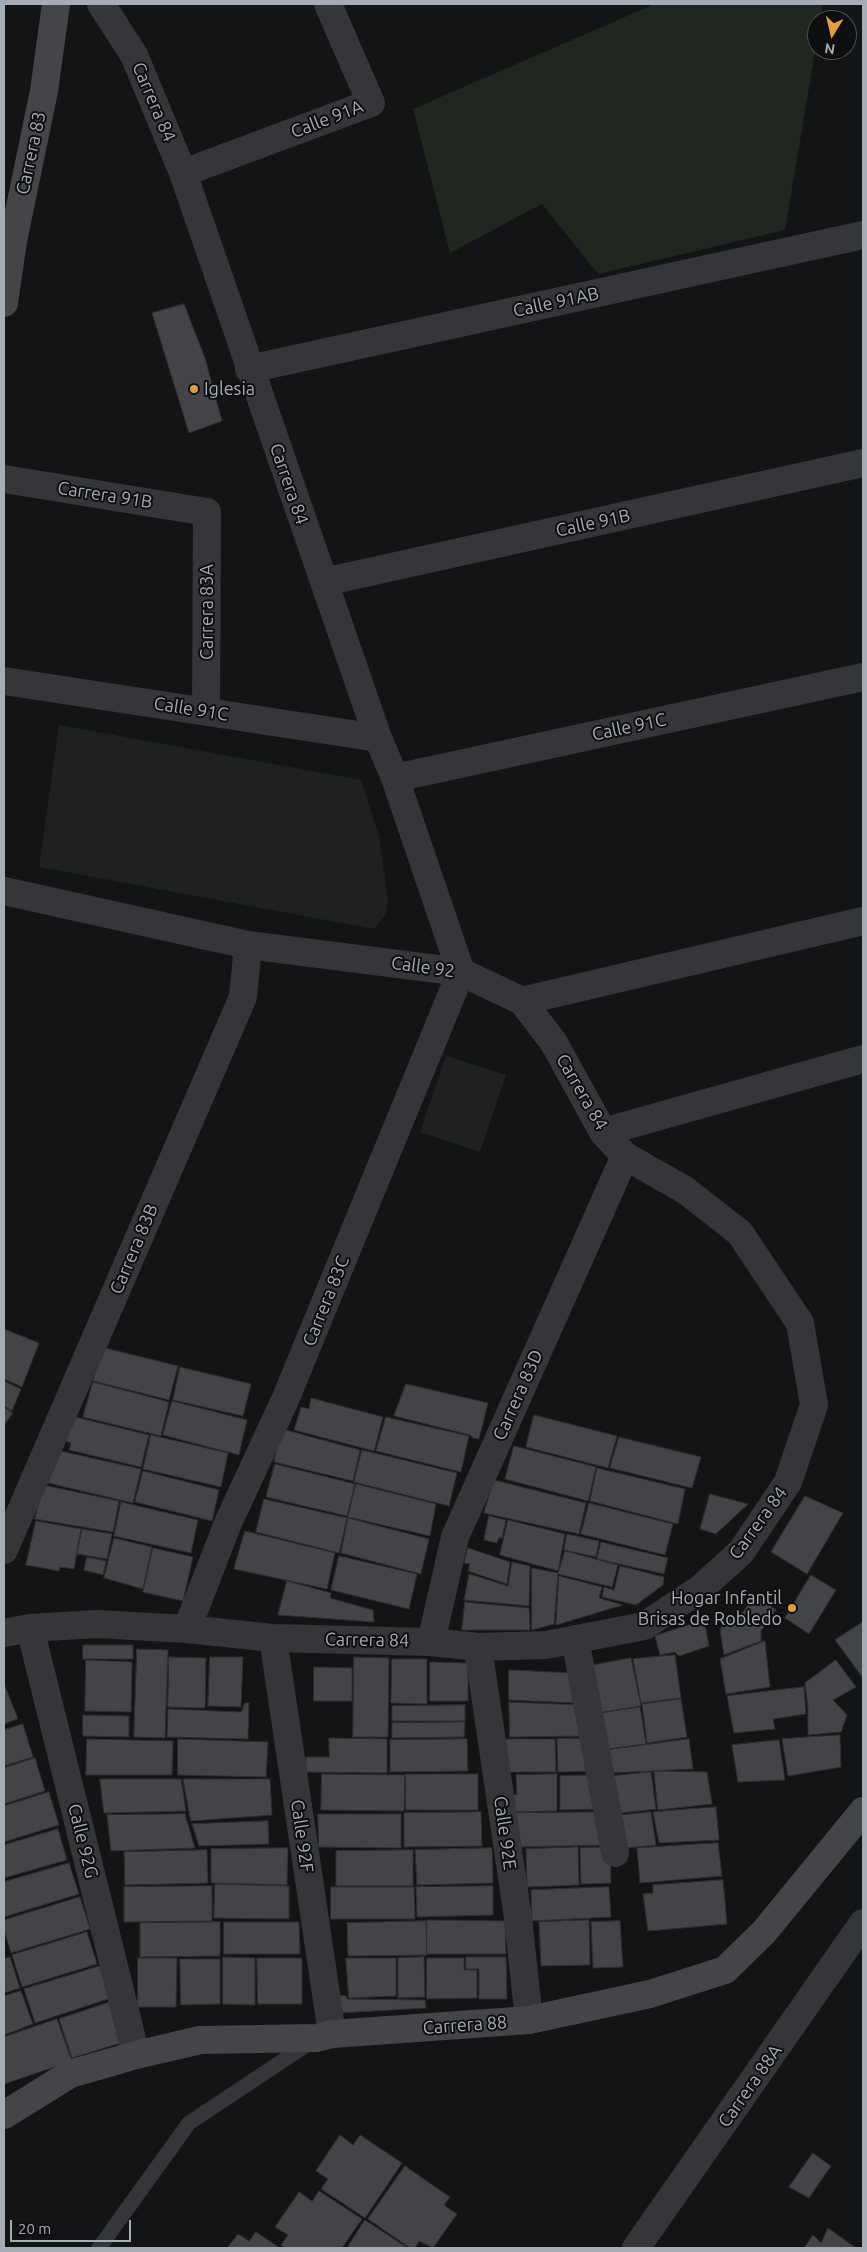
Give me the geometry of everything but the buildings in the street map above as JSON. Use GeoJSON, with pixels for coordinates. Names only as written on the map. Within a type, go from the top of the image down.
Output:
{"type":"FeatureCollection","features":[{"type":"Feature","properties":{"kind":"street","name":"Carrera 83"},"geometry":{"type":"LineString","coordinates":[[4,300],[13,241],[44,91],[56,4]]}},
{"type":"Feature","properties":{"kind":"street","name":"Carrera 84"},"geometry":{"type":"LineString","coordinates":[[101,4],[134,55],[183,173],[249,369],[378,738],[396,778],[461,972]]}},
{"type":"Feature","properties":{"kind":"street","name":"Calle 91A"},"geometry":{"type":"LineString","coordinates":[[183,173],[371,103],[328,4]]}},
{"type":"Feature","properties":{"kind":"street","name":"Calle 91AB"},"geometry":{"type":"LineString","coordinates":[[249,369],[863,235]]}},
{"type":"Feature","properties":{"kind":"street","name":"Calle 91B"},"geometry":{"type":"LineString","coordinates":[[324,582],[863,463]]}},
{"type":"Feature","properties":{"kind":"street","name":"Carrera 91B"},"geometry":{"type":"LineString","coordinates":[[4,479],[207,512]]}},
{"type":"Feature","properties":{"kind":"street","name":"Carrera 83A"},"geometry":{"type":"LineString","coordinates":[[206,711],[207,512]]}},
{"type":"Feature","properties":{"kind":"street","name":"Calle 91C"},"geometry":{"type":"LineString","coordinates":[[396,778],[863,677]]}},
{"type":"Feature","properties":{"kind":"street","name":"Calle 91C"},"geometry":{"type":"LineString","coordinates":[[4,681],[378,738]]}},
{"type":"Feature","properties":{"kind":"street","name":"Calle 92"},"geometry":{"type":"LineString","coordinates":[[4,891],[248,945],[461,972],[522,1001]]}},
{"type":"Feature","properties":{"kind":"street"},"geometry":{"type":"LineString","coordinates":[[522,1001],[863,921]]}},
{"type":"Feature","properties":{"kind":"street","name":"Carrera 83B"},"geometry":{"type":"LineString","coordinates":[[4,1550],[243,997],[248,945]]}},
{"type":"Feature","properties":{"kind":"street","name":"Carrera 83C"},"geometry":{"type":"LineString","coordinates":[[187,1629],[228,1523],[285,1400],[461,972]]}},
{"type":"Feature","properties":{"kind":"street","name":"Carrera 84"},"geometry":{"type":"LineString","coordinates":[[17,1630],[97,1624],[187,1629],[273,1638],[431,1642],[478,1647],[546,1645],[644,1626],[700,1589],[741,1552],[788,1482],[814,1405],[800,1323],[740,1233],[685,1190],[625,1156],[602,1132],[554,1044],[522,1001]]}},
{"type":"Feature","properties":{"kind":"street"},"geometry":{"type":"LineString","coordinates":[[602,1132],[863,1059]]}},
{"type":"Feature","properties":{"kind":"street","name":"Carrera 83D"},"geometry":{"type":"LineString","coordinates":[[431,1642],[455,1537],[625,1156]]}},
{"type":"Feature","properties":{"kind":"street","name":"Calle 92G"},"geometry":{"type":"LineString","coordinates":[[17,1630],[136,2055]]}},
{"type":"Feature","properties":{"kind":"street","name":"Calle 92F"},"geometry":{"type":"LineString","coordinates":[[273,1638],[325,2036]]}},
{"type":"Feature","properties":{"kind":"street"},"geometry":{"type":"LineString","coordinates":[[574,1639],[616,1853]]}},
{"type":"Feature","properties":{"kind":"street","name":"Calle 92E"},"geometry":{"type":"LineString","coordinates":[[478,1647],[518,1918],[529,2020]]}},
{"type":"Feature","properties":{"kind":"street","name":"Carrera 88"},"geometry":{"type":"LineString","coordinates":[[4,2115],[70,2074],[136,2055],[200,2040],[325,2036],[529,2020],[650,1994],[725,1970],[764,1932],[863,1811]]}},
{"type":"Feature","properties":{"kind":"street","name":"Carrera 88A"},"geometry":{"type":"LineString","coordinates":[[636,2248],[863,1923]]}},
{"type":"Feature","properties":{"kind":"lane"},"geometry":{"type":"LineString","coordinates":[[99,2248],[189,2122],[325,2036]]}},
{"type":"Feature","properties":{"kind":"shaded area"},"geometry":{"type":"Polygon","coordinates":[[[650,4],[823,4],[822,10],[807,10],[807,60],[814,60],[785,230],[598,274],[542,204],[450,253],[413,109],[650,6],[650,4]]]}},
{"type":"Feature","properties":{"kind":"shaded area"},"geometry":{"type":"Polygon","coordinates":[[[59,725],[361,780],[379,836],[388,900],[385,915],[374,929],[39,867],[59,725]]]}},
{"type":"Feature","properties":{"kind":"shaded area"},"geometry":{"type":"Polygon","coordinates":[[[446,1056],[506,1075],[480,1152],[420,1132],[446,1056]]]}},
{"type":"Feature","properties":{"kind":"place","name":"Iglesia"},"geometry":{"type":"Point","coordinates":[194,389]}},
{"type":"Feature","properties":{"kind":"place","name":"Hogar Infantil Brisas de Robledo"},"geometry":{"type":"Point","coordinates":[792,1608]}}]}
